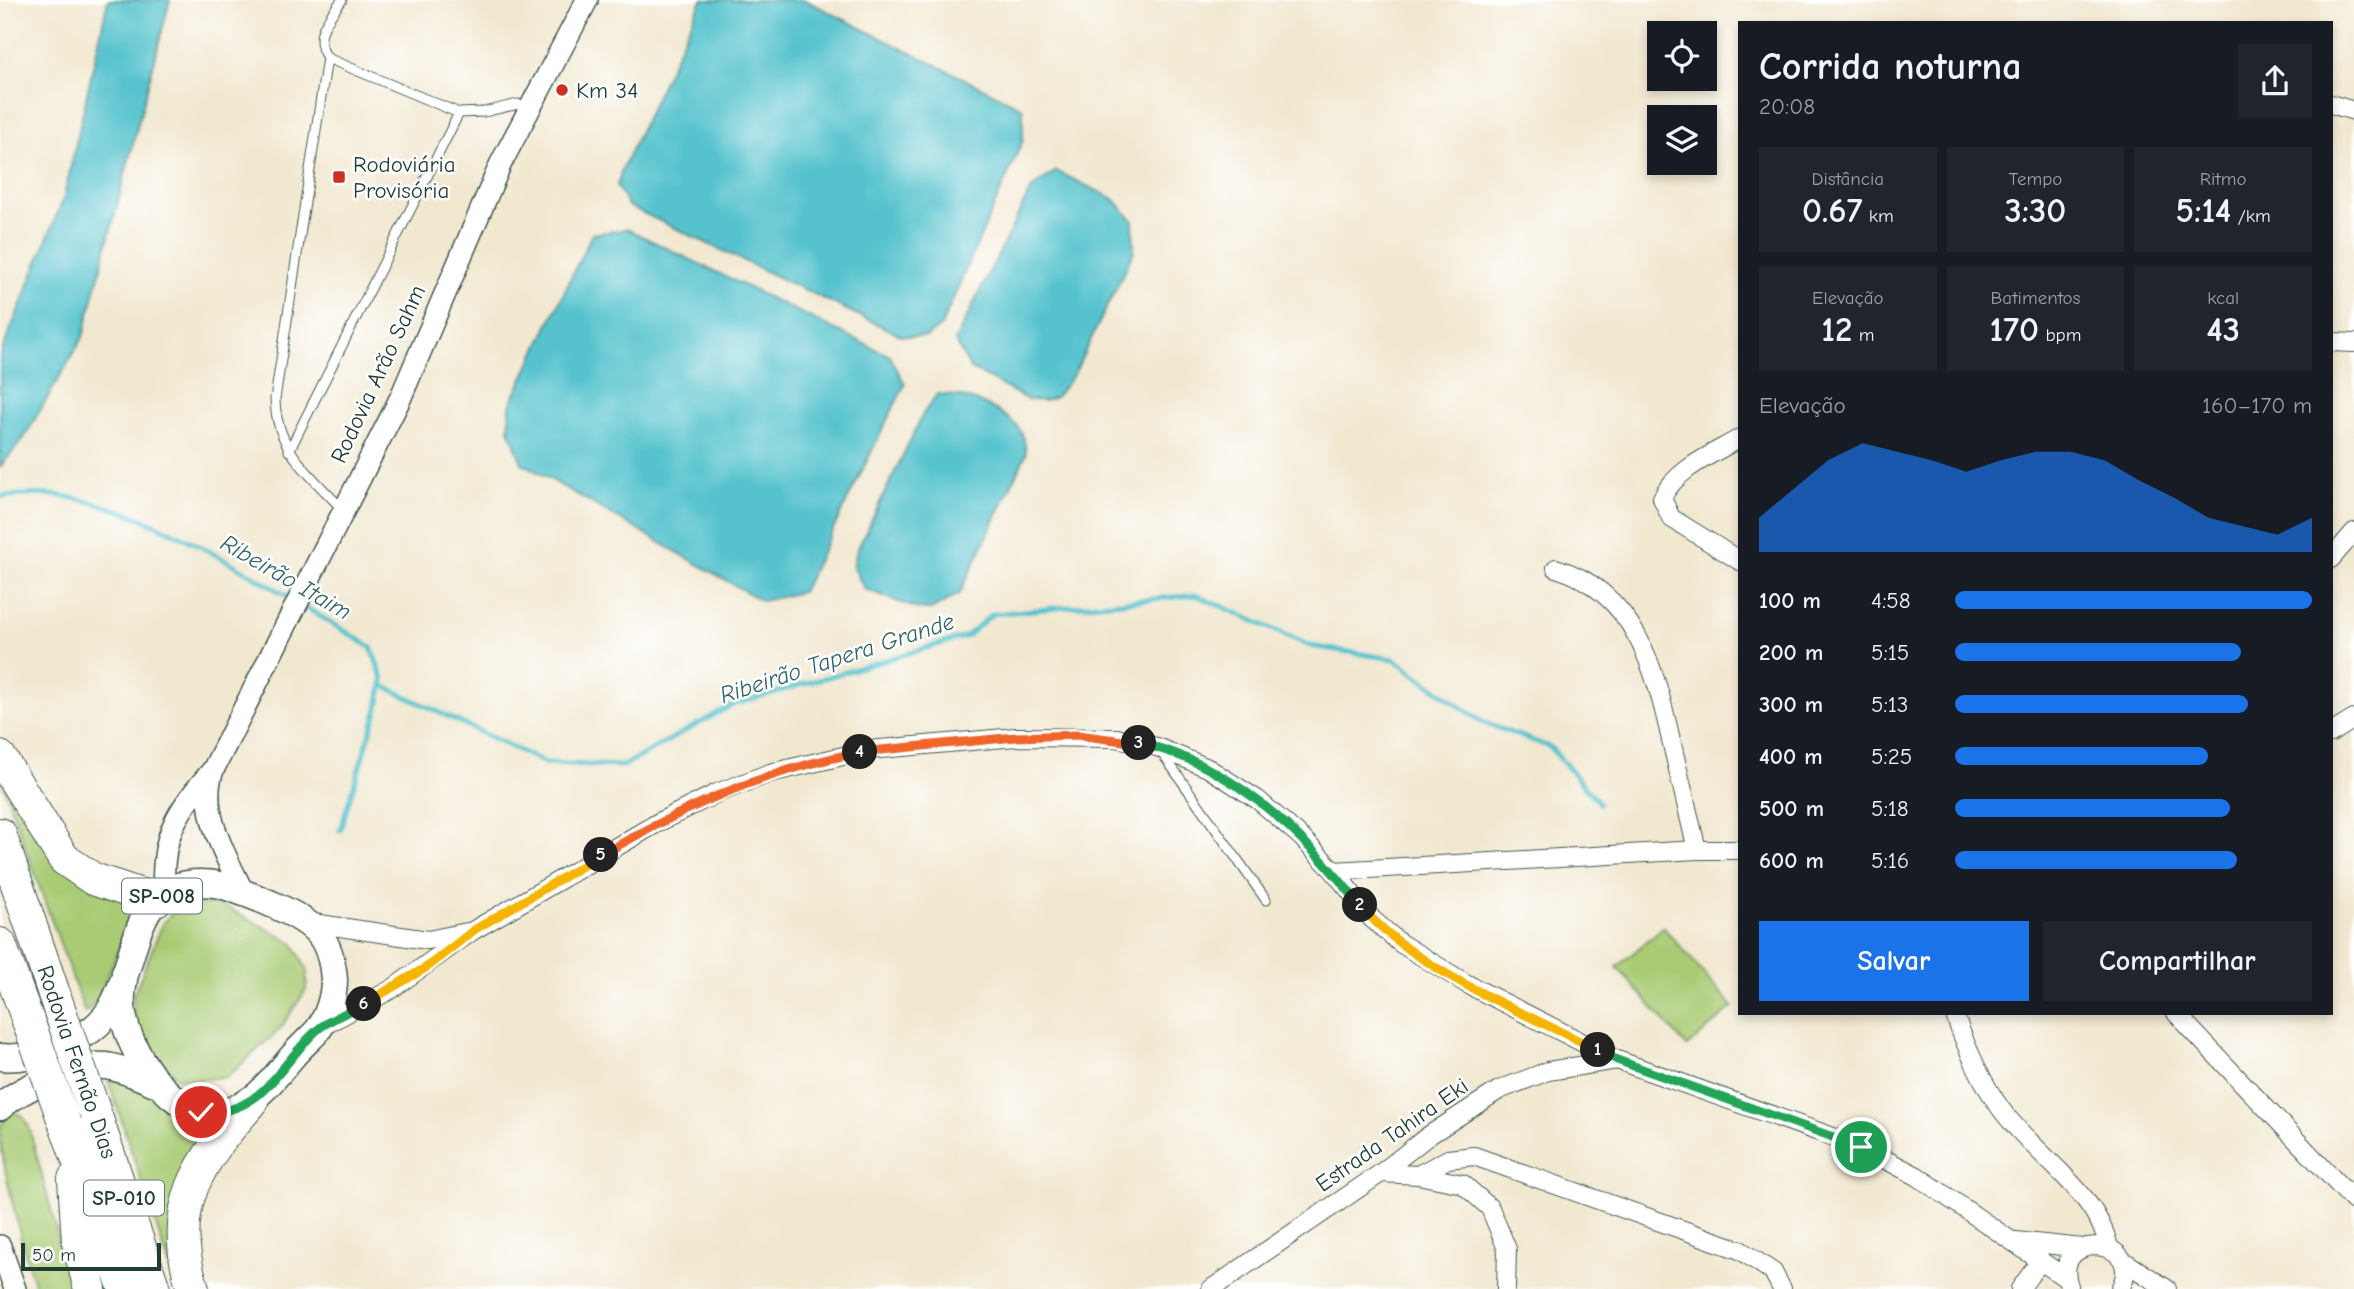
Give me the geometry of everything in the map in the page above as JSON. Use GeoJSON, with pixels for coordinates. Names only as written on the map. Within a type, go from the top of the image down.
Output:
{"type":"FeatureCollection","features":[{"type":"Feature","properties":{"kind":"highway"},"geometry":{"type":"LineString","coordinates":[[0,757],[64,859],[93,879],[160,897]]}},
{"type":"Feature","properties":{"kind":"highway","name":"Rodovia Fernão Dias"},"geometry":{"type":"LineString","coordinates":[[0,834],[154,1289]]}},
{"type":"Feature","properties":{"kind":"highway","name":"Rodovia Fernão Dias"},"geometry":{"type":"LineString","coordinates":[[0,944],[125,1289]]}},
{"type":"Feature","properties":{"kind":"highway"},"geometry":{"type":"LineString","coordinates":[[193,1289],[186,1269],[183,1236],[187,1202],[217,1141],[252,1102]]}},
{"type":"Feature","properties":{"kind":"highway"},"geometry":{"type":"LineString","coordinates":[[68,1133],[78,1242],[90,1289]]}},
{"type":"Feature","properties":{"kind":"main road","name":"SP-008"},"geometry":{"type":"LineString","coordinates":[[0,1057],[40,1053],[61,1046],[101,1022],[114,1004],[138,928],[160,897],[183,885],[207,883],[243,892],[306,922],[320,935],[334,974],[332,998],[319,1028],[252,1102],[221,1113],[189,1108],[158,1084],[137,1055],[122,1005],[125,972]]}},
{"type":"Feature","properties":{"kind":"main road","name":"SP-008"},"geometry":{"type":"LineString","coordinates":[[0,1107],[36,1084],[94,1066],[118,1069],[158,1084]]}},
{"type":"Feature","properties":{"kind":"street","name":"Rodovia Arão Sahm"},"geometry":{"type":"LineString","coordinates":[[243,892],[212,821],[208,784],[213,770],[284,624],[400,398],[501,163],[587,0]]}},
{"type":"Feature","properties":{"kind":"street"},"geometry":{"type":"LineString","coordinates":[[2333,105],[2354,111]]}},
{"type":"Feature","properties":{"kind":"street"},"geometry":{"type":"LineString","coordinates":[[2333,342],[2354,343]]}},
{"type":"Feature","properties":{"kind":"street"},"geometry":{"type":"LineString","coordinates":[[1738,439],[1688,469],[1668,486],[1662,498],[1671,518],[1738,560]]}},
{"type":"Feature","properties":{"kind":"street"},"geometry":{"type":"LineString","coordinates":[[2333,557],[2354,532]]}},
{"type":"Feature","properties":{"kind":"street"},"geometry":{"type":"LineString","coordinates":[[1556,568],[1578,575],[1607,595],[1633,625],[1649,657],[1661,696],[1697,850]]}},
{"type":"Feature","properties":{"kind":"street"},"geometry":{"type":"LineString","coordinates":[[2333,732],[2354,719]]}},
{"type":"Feature","properties":{"kind":"street"},"geometry":{"type":"LineString","coordinates":[[319,1028],[392,989],[474,930],[659,822],[717,793],[818,760],[869,750],[1016,737],[1104,737],[1157,747],[1208,768],[1258,800],[1301,837],[1334,871],[1371,919],[1400,943],[1467,984],[1617,1060],[1861,1147],[1917,1176],[2041,1260],[2069,1284]]}},
{"type":"Feature","properties":{"kind":"street","name":"Rodovia Arão Sahm"},"geometry":{"type":"LineString","coordinates":[[160,897],[164,845],[186,803],[213,770]]}},
{"type":"Feature","properties":{"kind":"street"},"geometry":{"type":"LineString","coordinates":[[1334,871],[1697,850],[1738,850]]}},
{"type":"Feature","properties":{"kind":"street"},"geometry":{"type":"LineString","coordinates":[[306,922],[428,940],[474,930]]}},
{"type":"Feature","properties":{"kind":"street"},"geometry":{"type":"LineString","coordinates":[[1955,1015],[1967,1052],[2002,1110],[2089,1205],[2105,1231],[2121,1273]]}},
{"type":"Feature","properties":{"kind":"street"},"geometry":{"type":"LineString","coordinates":[[2178,1015],[2354,1201]]}},
{"type":"Feature","properties":{"kind":"street","name":"Estrada Tahira Eki"},"geometry":{"type":"LineString","coordinates":[[1211,1289],[1381,1173],[1428,1136],[1499,1090],[1548,1071],[1617,1060]]}},
{"type":"Feature","properties":{"kind":"street"},"geometry":{"type":"LineString","coordinates":[[1419,1175],[1448,1159],[1474,1156],[1740,1250],[1773,1272],[1782,1289]]}},
{"type":"Feature","properties":{"kind":"street"},"geometry":{"type":"LineString","coordinates":[[1381,1173],[1419,1175],[1464,1184],[1490,1208],[1507,1249],[1506,1289]]}},
{"type":"Feature","properties":{"kind":"street"},"geometry":{"type":"LineString","coordinates":[[2014,1241],[2082,1248],[2091,1245],[2121,1273],[2167,1289]]}},
{"type":"Feature","properties":{"kind":"street"},"geometry":{"type":"LineString","coordinates":[[0,1246],[15,1289]]}},
{"type":"Feature","properties":{"kind":"street"},"geometry":{"type":"LineString","coordinates":[[2069,1284],[2069,1261],[2082,1248]]}},
{"type":"Feature","properties":{"kind":"street"},"geometry":{"type":"LineString","coordinates":[[2020,1289],[2041,1260]]}},
{"type":"Feature","properties":{"kind":"lane"},"geometry":{"type":"LineString","coordinates":[[342,0],[319,33],[319,47],[327,58],[459,113],[518,104]]}},
{"type":"Feature","properties":{"kind":"lane"},"geometry":{"type":"LineString","coordinates":[[327,58],[275,399],[275,424],[289,451],[343,510]]}},
{"type":"Feature","properties":{"kind":"lane"},"geometry":{"type":"LineString","coordinates":[[289,451],[459,113]]}},
{"type":"Feature","properties":{"kind":"lane"},"geometry":{"type":"LineString","coordinates":[[1157,747],[1266,900]]}},
{"type":"Feature","properties":{"kind":"green space"},"geometry":{"type":"Polygon","coordinates":[[[0,777],[21,807],[137,906],[97,1001],[85,1013],[0,777]]]}},
{"type":"Feature","properties":{"kind":"green space"},"geometry":{"type":"Polygon","coordinates":[[[211,903],[230,909],[293,943],[307,970],[306,990],[280,1029],[227,1077],[193,1080],[176,1077],[144,1042],[133,1013],[133,996],[162,925],[170,915],[196,904],[211,903]]]}},
{"type":"Feature","properties":{"kind":"green space"},"geometry":{"type":"Polygon","coordinates":[[[1663,927],[1733,1007],[1687,1047],[1617,967],[1663,927]]]}},
{"type":"Feature","properties":{"kind":"green space"},"geometry":{"type":"Polygon","coordinates":[[[108,1080],[124,1080],[217,1126],[186,1162],[178,1191],[177,1289],[108,1080]]]}},
{"type":"Feature","properties":{"kind":"green space"},"geometry":{"type":"Polygon","coordinates":[[[13,1112],[22,1115],[29,1127],[72,1289],[36,1289],[14,1209],[1,1143],[1,1126],[13,1112]]]}},
{"type":"Feature","properties":{"kind":"water"},"geometry":{"type":"Polygon","coordinates":[[[108,0],[170,0],[83,337],[24,438],[0,467],[0,356],[64,197],[108,0]]]}},
{"type":"Feature","properties":{"kind":"water"},"geometry":{"type":"Polygon","coordinates":[[[702,0],[805,0],[1023,108],[1023,140],[941,326],[926,337],[902,336],[628,206],[617,186],[622,169],[702,0]]]}},
{"type":"Feature","properties":{"kind":"water"},"geometry":{"type":"Polygon","coordinates":[[[1056,171],[1114,199],[1133,221],[1134,251],[1074,374],[1056,397],[1045,401],[1028,400],[970,368],[955,341],[1031,189],[1056,171]]]}},
{"type":"Feature","properties":{"kind":"water"},"geometry":{"type":"Polygon","coordinates":[[[627,229],[890,356],[905,384],[802,592],[762,601],[522,463],[509,429],[510,405],[592,234],[627,229]]]}},
{"type":"Feature","properties":{"kind":"water"},"geometry":{"type":"Polygon","coordinates":[[[937,394],[971,400],[995,409],[1014,423],[1022,434],[1026,454],[960,593],[931,610],[918,609],[864,589],[853,566],[857,550],[923,414],[937,394]]]}},
{"type":"Feature","properties":{"kind":"waterway","name":"Ribeirão Itaim"},"geometry":{"type":"LineString","coordinates":[[0,496],[53,495],[116,509],[208,550],[292,599]]}},
{"type":"Feature","properties":{"kind":"waterway","name":"Ribeirão Tapera Grande"},"geometry":{"type":"LineString","coordinates":[[382,685],[545,763],[623,766],[732,705],[967,636],[992,614],[1196,595],[1310,646],[1394,659],[1482,722],[1550,747],[1599,803]]}},
{"type":"Feature","properties":{"kind":"waterway","name":"Ribeirão Itaim"},"geometry":{"type":"LineString","coordinates":[[300,604],[371,647],[383,680],[378,708],[340,830]]}},
{"type":"Feature","properties":{"kind":"place","name":"Km 34"},"geometry":{"type":"Point","coordinates":[562,90]}},
{"type":"Feature","properties":{"kind":"place","name":"Rodoviária Provisória"},"geometry":{"type":"Point","coordinates":[339,177]}},
{"type":"Feature","properties":{"kind":"route"},"geometry":{"type":"LineString","coordinates":[[201,1112],[221,1113],[252,1102],[319,1028],[392,989],[427,967],[474,930],[594,859],[717,793],[818,760],[869,750],[1016,737],[1077,735],[1117,738],[1157,747],[1208,768],[1258,800],[1301,837],[1334,871],[1371,919],[1400,943],[1467,984],[1617,1060],[1861,1147]]}}]}
